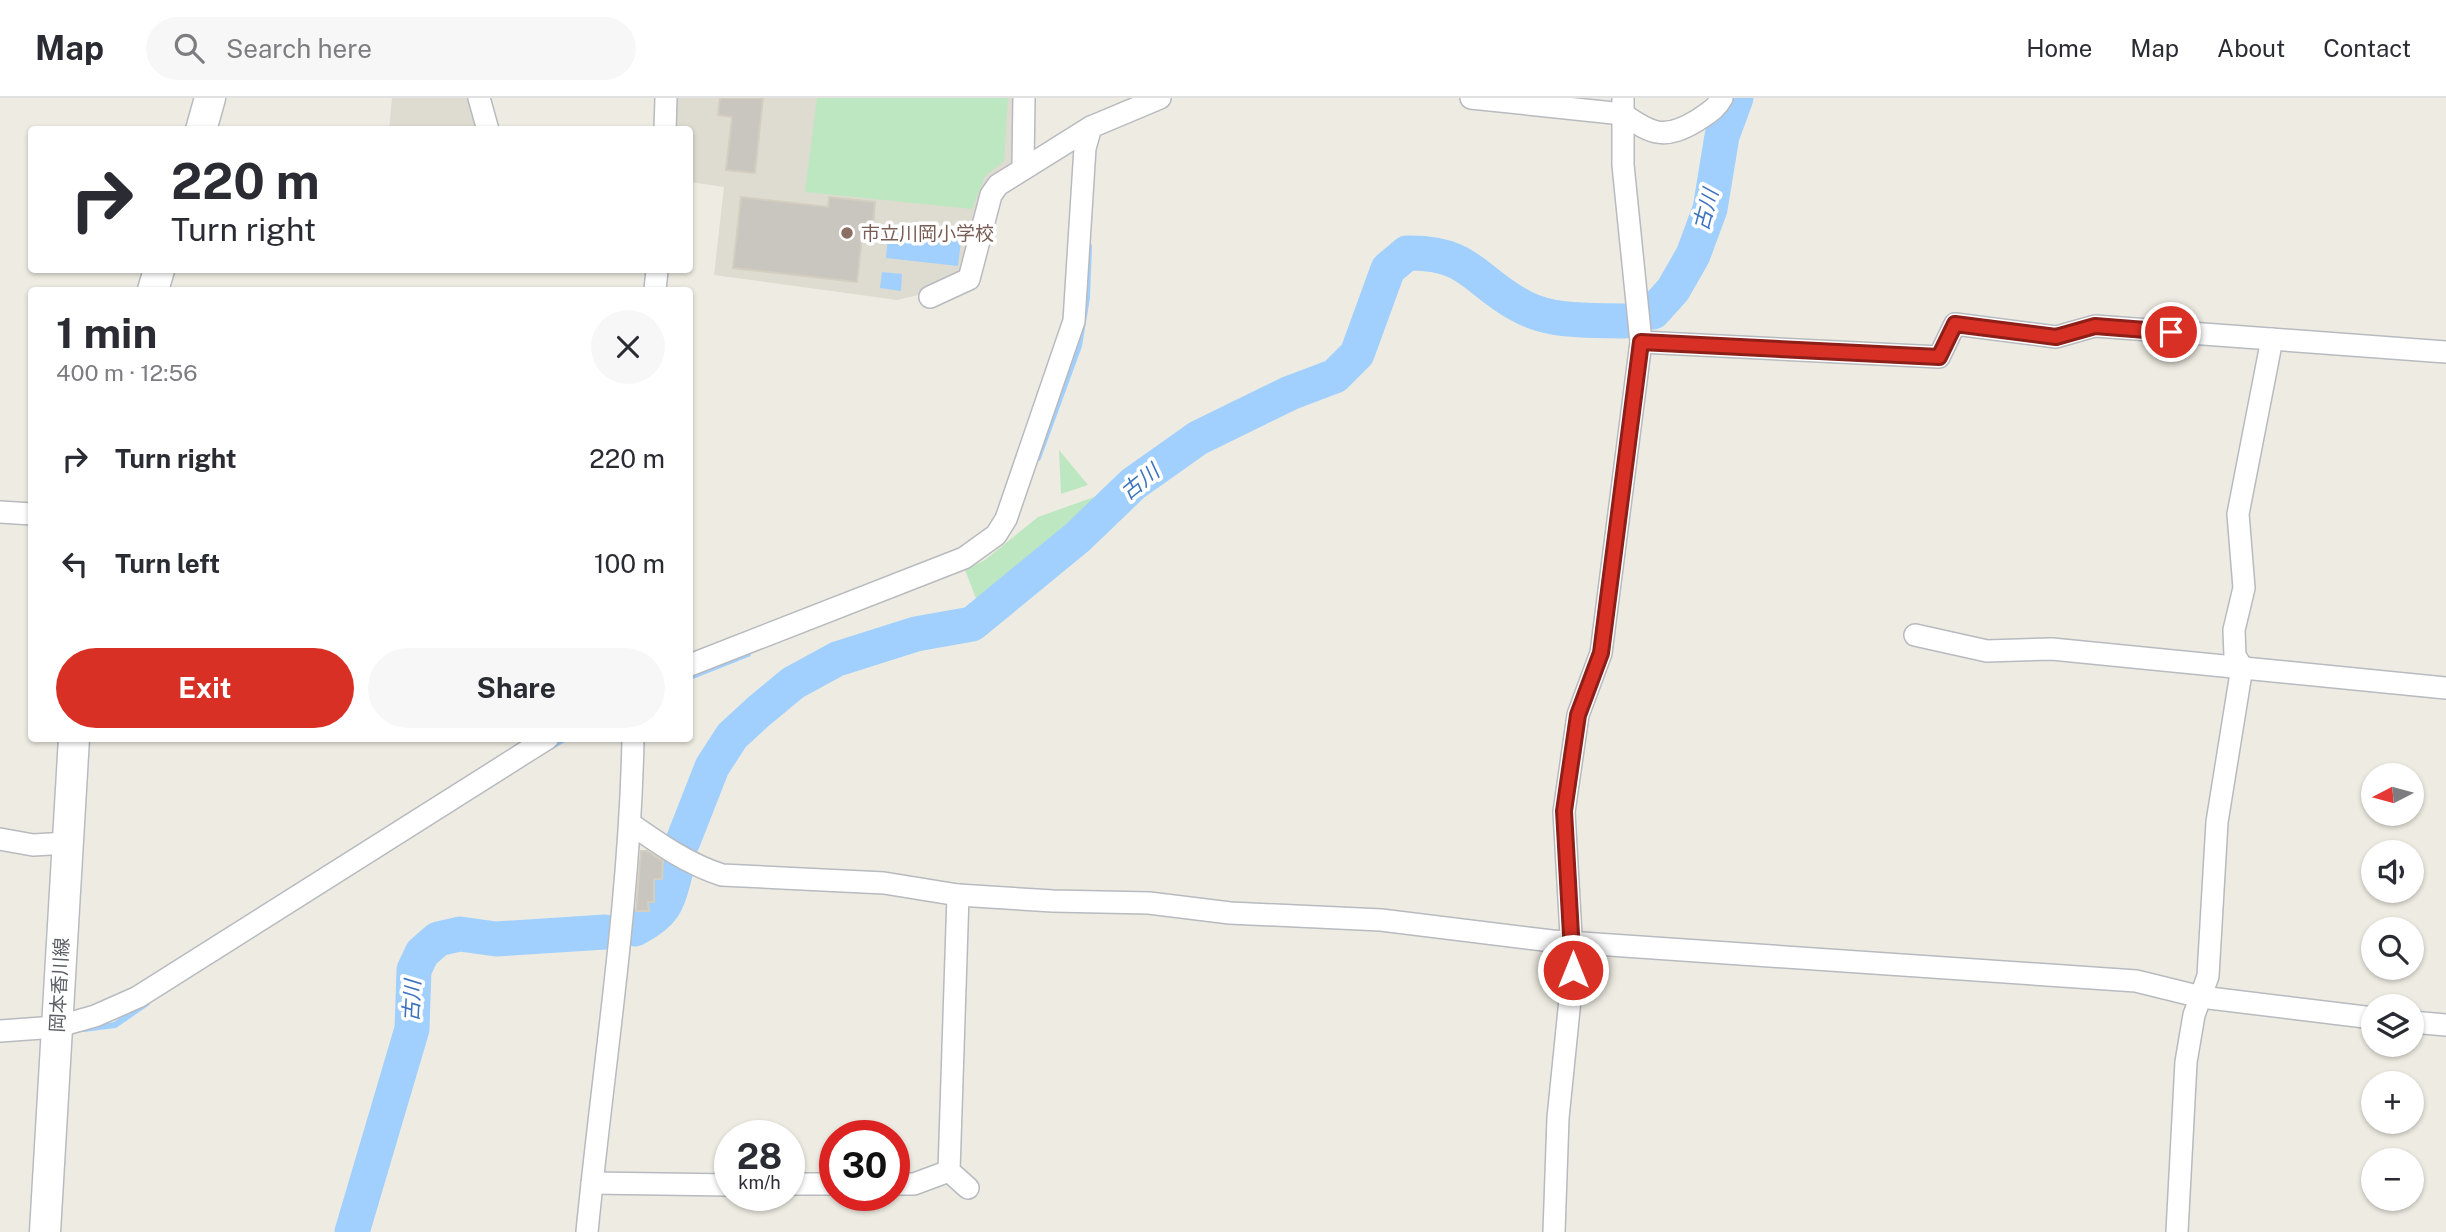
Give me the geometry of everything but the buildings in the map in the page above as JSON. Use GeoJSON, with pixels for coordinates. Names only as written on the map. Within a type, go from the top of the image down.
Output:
{"type":"FeatureCollection","features":[{"type":"Feature","properties":{"kind":"main road"},"geometry":{"type":"LineString","coordinates":[[202,126],[210,98]]}},
{"type":"Feature","properties":{"kind":"main road","name":"岡本香川線"},"geometry":{"type":"LineString","coordinates":[[45,1232],[74,742]]}},
{"type":"Feature","properties":{"kind":"street"},"geometry":{"type":"LineString","coordinates":[[479,98],[487,126]]}},
{"type":"Feature","properties":{"kind":"street"},"geometry":{"type":"LineString","coordinates":[[665,126],[666,98]]}},
{"type":"Feature","properties":{"kind":"street"},"geometry":{"type":"LineString","coordinates":[[1023,167],[1024,98]]}},
{"type":"Feature","properties":{"kind":"street"},"geometry":{"type":"LineString","coordinates":[[930,297],[969,279],[991,195],[998,185],[1091,127],[1160,98]]}},
{"type":"Feature","properties":{"kind":"street"},"geometry":{"type":"LineString","coordinates":[[1471,98],[1623,106],[1643,129],[1664,135],[1684,128],[1716,108],[1722,98]]}},
{"type":"Feature","properties":{"kind":"street"},"geometry":{"type":"LineString","coordinates":[[1554,1232],[1558,1118],[1574,943],[1564,811],[1578,715],[1601,653],[1641,342],[1623,165],[1623,106]]}},
{"type":"Feature","properties":{"kind":"street"},"geometry":{"type":"LineString","coordinates":[[693,664],[964,558],[996,536],[1006,519],[1074,321],[1085,148],[1091,127]]}},
{"type":"Feature","properties":{"kind":"street"},"geometry":{"type":"LineString","coordinates":[[1641,342],[1939,357],[1955,324],[2056,337],[2095,326],[2446,352]]}},
{"type":"Feature","properties":{"kind":"street"},"geometry":{"type":"LineString","coordinates":[[2177,1232],[2186,1062],[2194,1015],[2208,976],[2217,822],[2242,667],[2235,656],[2234,630],[2244,588],[2238,514],[2272,339]]}},
{"type":"Feature","properties":{"kind":"street"},"geometry":{"type":"LineString","coordinates":[[0,512],[28,514]]}},
{"type":"Feature","properties":{"kind":"street"},"geometry":{"type":"LineString","coordinates":[[1915,635],[1987,651],[2052,649],[2446,688]]}},
{"type":"Feature","properties":{"kind":"street"},"geometry":{"type":"LineString","coordinates":[[0,1031],[56,1027],[95,1016],[138,997],[542,742]]}},
{"type":"Feature","properties":{"kind":"street"},"geometry":{"type":"LineString","coordinates":[[587,1232],[621,951],[631,824],[633,742]]}},
{"type":"Feature","properties":{"kind":"street"},"geometry":{"type":"LineString","coordinates":[[631,824],[688,862],[722,874],[884,883],[958,895],[1149,903],[1241,914],[1381,920],[1574,943],[2136,981],[2201,996],[2361,1016]]}},
{"type":"Feature","properties":{"kind":"street"},"geometry":{"type":"LineString","coordinates":[[0,839],[33,845],[68,843]]}},
{"type":"Feature","properties":{"kind":"street"},"geometry":{"type":"LineString","coordinates":[[949,1171],[958,895]]}},
{"type":"Feature","properties":{"kind":"street"},"geometry":{"type":"LineString","coordinates":[[2424,1023],[2446,1025]]}},
{"type":"Feature","properties":{"kind":"street"},"geometry":{"type":"LineString","coordinates":[[910,1184],[949,1171]]}},
{"type":"Feature","properties":{"kind":"street"},"geometry":{"type":"LineString","coordinates":[[949,1171],[968,1188]]}},
{"type":"Feature","properties":{"kind":"street"},"geometry":{"type":"LineString","coordinates":[[592,1183],[714,1185]]}},
{"type":"Feature","properties":{"kind":"shaded area"},"geometry":{"type":"Polygon","coordinates":[[[392,98],[473,98],[483,126],[389,126],[392,98]]]}},
{"type":"Feature","properties":{"kind":"shaded area","name":"市立川岡小学校"},"geometry":{"type":"Polygon","coordinates":[[[677,98],[1016,98],[1013,168],[965,272],[918,295],[897,300],[714,275],[724,187],[693,182],[693,126],[674,126],[677,98]]]}},
{"type":"Feature","properties":{"kind":"green space"},"geometry":{"type":"Polygon","coordinates":[[[817,98],[1008,98],[1004,161],[985,176],[972,209],[805,192],[817,98]]]}},
{"type":"Feature","properties":{"kind":"green space"},"geometry":{"type":"Polygon","coordinates":[[[1059,450],[1088,485],[1061,494],[1059,450]]]}},
{"type":"Feature","properties":{"kind":"green space"},"geometry":{"type":"Polygon","coordinates":[[[1094,497],[1096,506],[983,607],[970,611],[977,601],[965,570],[985,560],[1038,517],[1094,497]]]}},
{"type":"Feature","properties":{"kind":"water"},"geometry":{"type":"Polygon","coordinates":[[[889,224],[962,232],[958,266],[886,258],[889,224]]]}},
{"type":"Feature","properties":{"kind":"water"},"geometry":{"type":"Polygon","coordinates":[[[882,272],[902,274],[901,291],[880,288],[882,272]]]}},
{"type":"Feature","properties":{"kind":"waterway","name":"古川"},"geometry":{"type":"LineString","coordinates":[[1653,312],[1673,290],[1693,255],[1710,209],[1722,136],[1736,98]]}},
{"type":"Feature","properties":{"kind":"waterway"},"geometry":{"type":"LineString","coordinates":[[1038,458],[1079,346],[1087,298],[1089,246]]}},
{"type":"Feature","properties":{"kind":"waterway","name":"古川"},"geometry":{"type":"LineString","coordinates":[[683,841],[712,767],[732,736],[793,683],[837,659],[916,634],[972,624],[1078,537],[1133,484],[1198,438],[1290,393],[1335,376],[1357,354],[1388,269],[1407,253],[1429,254],[1459,263],[1523,307],[1547,316],[1573,320],[1625,321]]}},
{"type":"Feature","properties":{"kind":"waterway"},"geometry":{"type":"LineString","coordinates":[[693,676],[748,654]]}},
{"type":"Feature","properties":{"kind":"waterway"},"geometry":{"type":"LineString","coordinates":[[549,748],[559,742]]}},
{"type":"Feature","properties":{"kind":"waterway","name":"古川"},"geometry":{"type":"LineString","coordinates":[[635,929],[663,908],[675,874]]}},
{"type":"Feature","properties":{"kind":"waterway","name":"古川"},"geometry":{"type":"LineString","coordinates":[[352,1232],[412,1029],[414,970],[422,953],[438,939],[460,934],[496,939],[605,932]]}},
{"type":"Feature","properties":{"kind":"waterway"},"geometry":{"type":"LineString","coordinates":[[84,1029],[115,1025],[147,1003]]}},
{"type":"Feature","properties":{"kind":"place","name":"市立川岡小学校"},"geometry":{"type":"Point","coordinates":[847,233]}},
{"type":"Feature","properties":{"kind":"route"},"geometry":{"type":"LineString","coordinates":[[1573,970],[1574,943],[1564,811],[1578,715],[1601,653],[1609,605],[1641,342],[1939,357],[1955,324],[2056,337],[2095,326],[2171,332]]}}]}
